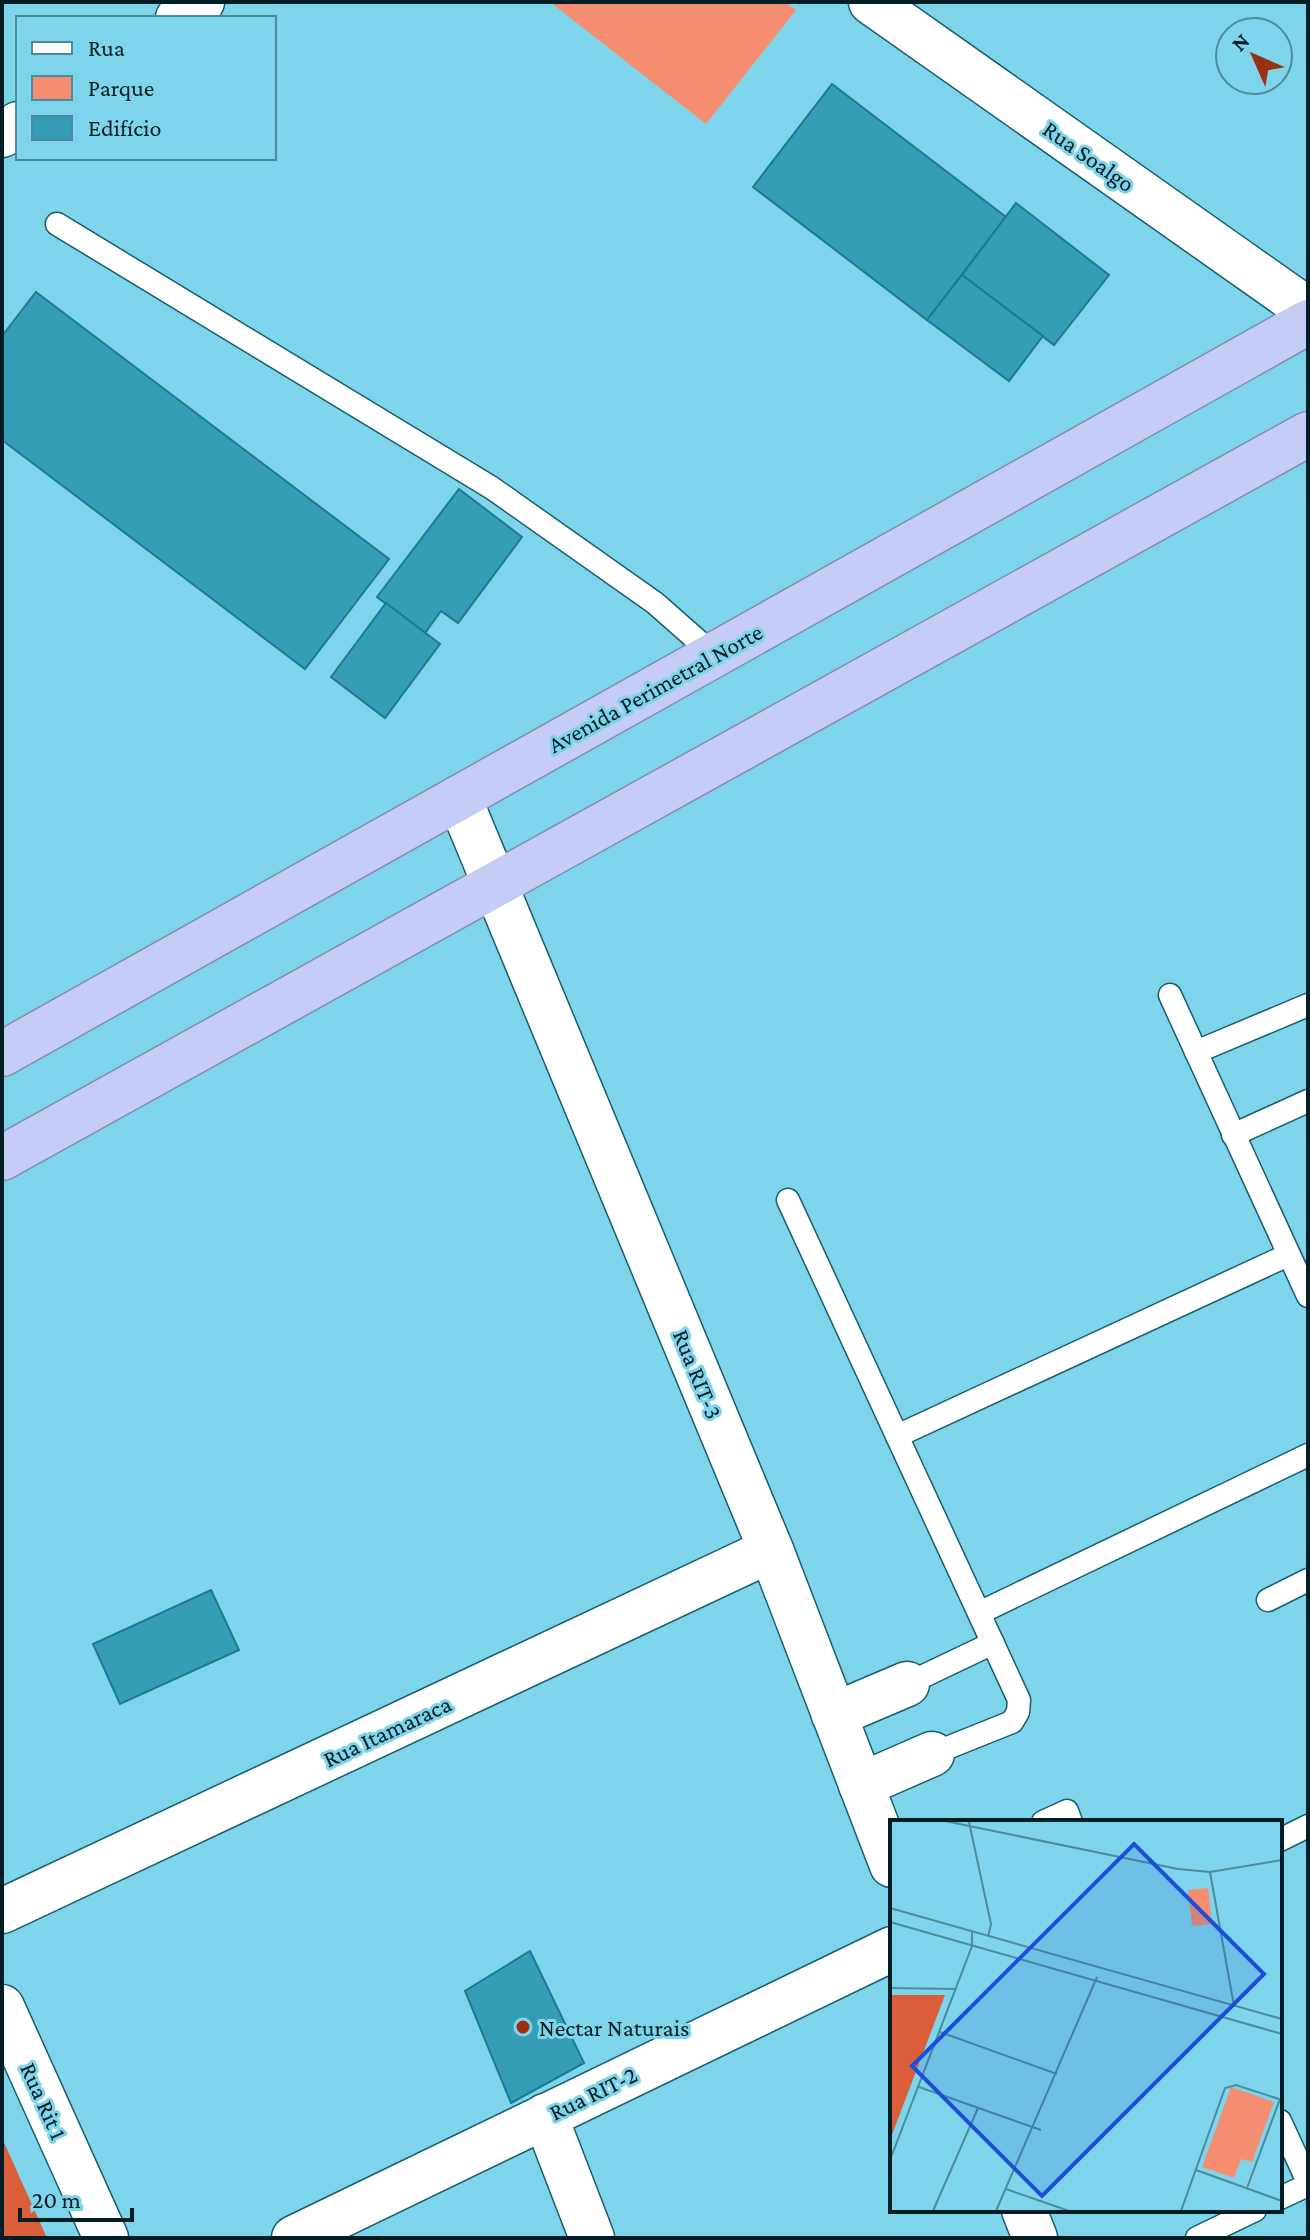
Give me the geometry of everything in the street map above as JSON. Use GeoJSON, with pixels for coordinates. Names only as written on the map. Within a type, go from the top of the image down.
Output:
{"type":"FeatureCollection","features":[{"type":"Feature","properties":{"kind":"highway","name":"Avenida Perimetral Norte"},"geometry":{"type":"LineString","coordinates":[[2,1054],[1308,322]]}},
{"type":"Feature","properties":{"kind":"highway"},"geometry":{"type":"LineString","coordinates":[[2,1158],[1308,434]]}},
{"type":"Feature","properties":{"kind":"street"},"geometry":{"type":"LineString","coordinates":[[181,16],[202,2]]}},
{"type":"Feature","properties":{"kind":"street","name":"Rua Soalgo"},"geometry":{"type":"LineString","coordinates":[[871,2],[1308,310]]}},
{"type":"Feature","properties":{"kind":"street","name":"Rua RIT-3"},"geometry":{"type":"LineString","coordinates":[[459,798],[771,1550],[890,1860]]}},
{"type":"Feature","properties":{"kind":"street","name":"Rua Itamaraca"},"geometry":{"type":"LineString","coordinates":[[2,1911],[771,1550]]}},
{"type":"Feature","properties":{"kind":"street"},"geometry":{"type":"LineString","coordinates":[[834,1715],[907,1684]]}},
{"type":"Feature","properties":{"kind":"street"},"geometry":{"type":"LineString","coordinates":[[861,1785],[932,1754]]}},
{"type":"Feature","properties":{"kind":"street","name":"Rua RIT-2"},"geometry":{"type":"LineString","coordinates":[[294,2238],[890,1950]]}},
{"type":"Feature","properties":{"kind":"street","name":"Rua Rit 1"},"geometry":{"type":"LineString","coordinates":[[2,2007],[106,2238]]}},
{"type":"Feature","properties":{"kind":"street"},"geometry":{"type":"LineString","coordinates":[[545,2116],[592,2238]]}},
{"type":"Feature","properties":{"kind":"street"},"geometry":{"type":"LineString","coordinates":[[1025,2212],[1035,2238]]}},
{"type":"Feature","properties":{"kind":"lane"},"geometry":{"type":"LineString","coordinates":[[57,224],[492,488],[655,603],[714,655]]}},
{"type":"Feature","properties":{"kind":"lane"},"geometry":{"type":"LineString","coordinates":[[1170,995],[1308,1296]]}},
{"type":"Feature","properties":{"kind":"lane"},"geometry":{"type":"LineString","coordinates":[[1196,1052],[1308,1005]]}},
{"type":"Feature","properties":{"kind":"lane"},"geometry":{"type":"LineString","coordinates":[[1233,1135],[1308,1101]]}},
{"type":"Feature","properties":{"kind":"lane"},"geometry":{"type":"LineString","coordinates":[[788,1200],[1019,1700],[1018,1712],[1012,1722],[932,1754]]}},
{"type":"Feature","properties":{"kind":"lane"},"geometry":{"type":"LineString","coordinates":[[897,1436],[1288,1255]]}},
{"type":"Feature","properties":{"kind":"lane"},"geometry":{"type":"LineString","coordinates":[[979,1613],[1308,1455]]}},
{"type":"Feature","properties":{"kind":"lane"},"geometry":{"type":"LineString","coordinates":[[1268,1600],[1308,1580]]}},
{"type":"Feature","properties":{"kind":"lane"},"geometry":{"type":"LineString","coordinates":[[907,1684],[993,1643]]}},
{"type":"Feature","properties":{"kind":"lane"},"geometry":{"type":"LineString","coordinates":[[1282,1839],[1308,1826]]}},
{"type":"Feature","properties":{"kind":"lane"},"geometry":{"type":"LineString","coordinates":[[1282,2125],[1308,2183],[1282,2197]]}},
{"type":"Feature","properties":{"kind":"lane"},"geometry":{"type":"LineString","coordinates":[[1197,2238],[1251,2212]]}},
{"type":"Feature","properties":{"kind":"green space"},"geometry":{"type":"Polygon","coordinates":[[[550,2],[785,2],[796,10],[706,124],[550,2]]]}},
{"type":"Feature","properties":{"kind":"shaded area"},"geometry":{"type":"Polygon","coordinates":[[[2,2138],[47,2238],[2,2238],[2,2138]]]}},
{"type":"Feature","properties":{"kind":"building"},"geometry":{"type":"Polygon","coordinates":[[[832,84],[1006,217],[927,320],[753,187],[832,84]]]}},
{"type":"Feature","properties":{"kind":"building"},"geometry":{"type":"Polygon","coordinates":[[[1016,203],[1109,275],[1054,345],[962,275],[1016,203]]]}},
{"type":"Feature","properties":{"kind":"building"},"geometry":{"type":"Polygon","coordinates":[[[962,275],[1043,336],[1009,381],[927,320],[962,275]]]}},
{"type":"Feature","properties":{"kind":"building"},"geometry":{"type":"Polygon","coordinates":[[[36,292],[389,559],[305,669],[2,440],[2,336],[36,292]]]}},
{"type":"Feature","properties":{"kind":"building"},"geometry":{"type":"Polygon","coordinates":[[[459,489],[522,537],[458,623],[441,611],[425,633],[377,597],[459,489]]]}},
{"type":"Feature","properties":{"kind":"building"},"geometry":{"type":"Polygon","coordinates":[[[386,603],[440,644],[385,718],[331,677],[386,603]]]}},
{"type":"Feature","properties":{"kind":"building"},"geometry":{"type":"Polygon","coordinates":[[[211,1590],[239,1650],[120,1704],[93,1644],[211,1590]]]}},
{"type":"Feature","properties":{"kind":"building","name":"Nectar Naturais"},"geometry":{"type":"Polygon","coordinates":[[[530,1951],[584,2063],[511,2103],[465,1991],[530,1951]]]}},
{"type":"Feature","properties":{"kind":"place","name":"Nectar Naturais"},"geometry":{"type":"Point","coordinates":[523,2027]}}]}
